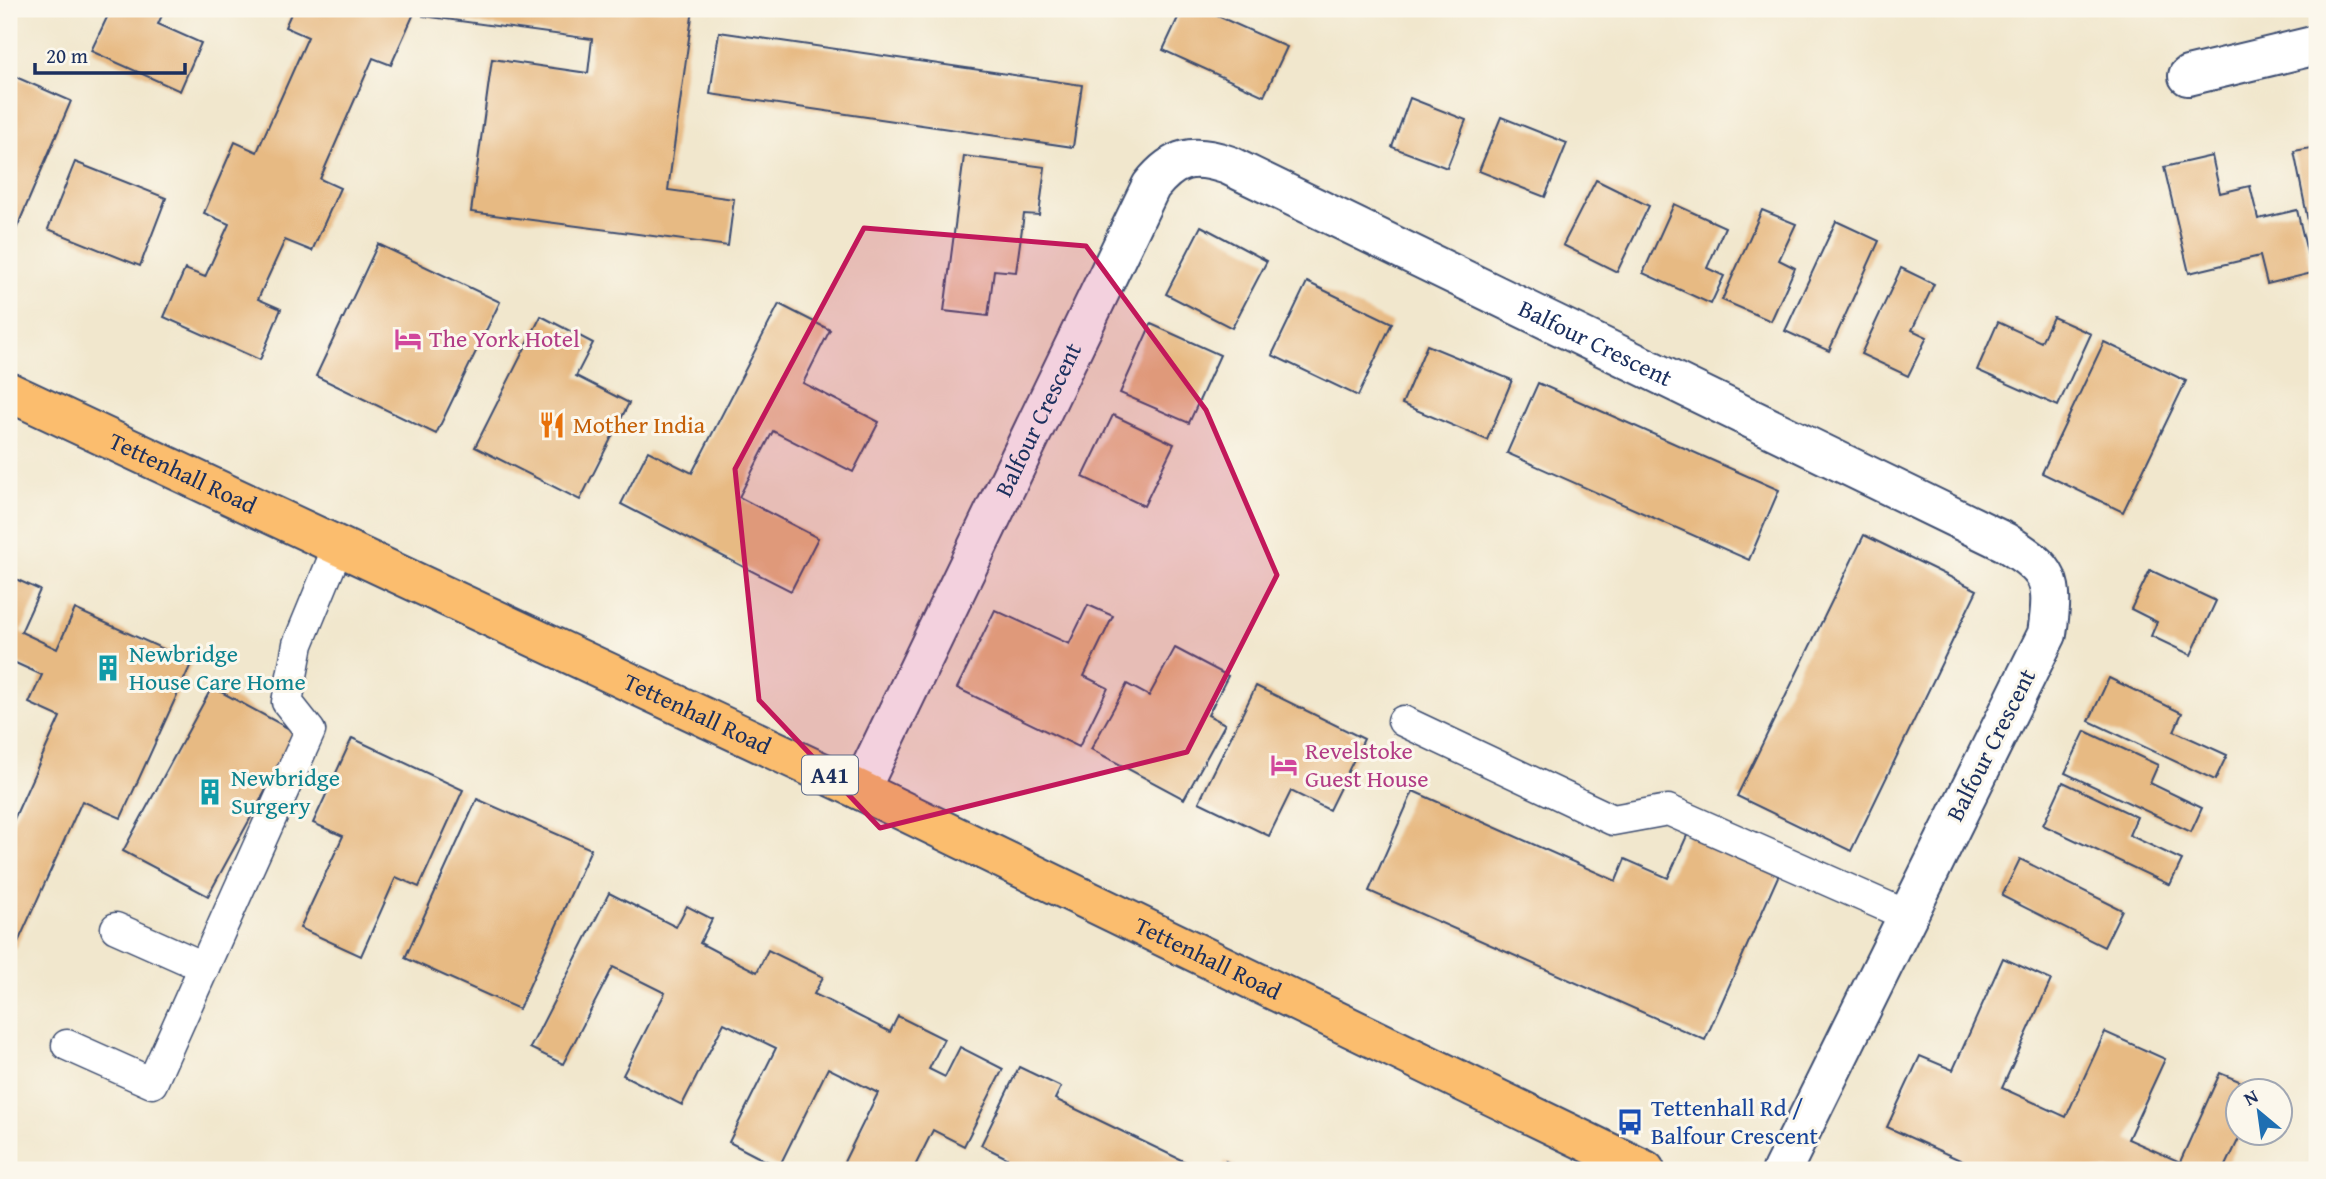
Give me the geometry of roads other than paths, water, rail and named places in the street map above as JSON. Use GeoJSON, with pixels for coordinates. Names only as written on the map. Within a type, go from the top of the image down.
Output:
{"type":"FeatureCollection","features":[{"type":"Feature","properties":{"kind":"highway","name":"Tettenhall Road"},"geometry":{"type":"LineString","coordinates":[[9,392],[860,790],[1645,1170]]}},
{"type":"Feature","properties":{"kind":"street"},"geometry":{"type":"LineString","coordinates":[[2188,76],[2317,45]]}},
{"type":"Feature","properties":{"kind":"street","name":"Balfour Crescent"},"geometry":{"type":"LineString","coordinates":[[860,790],[1151,186],[1165,168],[1184,159],[1206,158],[2005,542],[2031,558],[2048,576],[2052,605],[2047,634],[1782,1170]]}},
{"type":"Feature","properties":{"kind":"lane"},"geometry":{"type":"LineString","coordinates":[[67,1045],[152,1083],[310,731],[287,702],[298,644],[338,547]]}},
{"type":"Feature","properties":{"kind":"lane"},"geometry":{"type":"LineString","coordinates":[[1403,721],[1613,820],[1668,810],[1906,915]]}},
{"type":"Feature","properties":{"kind":"lane"},"geometry":{"type":"LineString","coordinates":[[116,928],[204,967]]}},
{"type":"Feature","properties":{"kind":"place","name":"The York Hotel"},"geometry":{"type":"Point","coordinates":[408,339]}},
{"type":"Feature","properties":{"kind":"place","name":"Mother India"},"geometry":{"type":"Point","coordinates":[552,425]}},
{"type":"Feature","properties":{"kind":"place","name":"Newbridge House Care Home"},"geometry":{"type":"Point","coordinates":[108,668]}},
{"type":"Feature","properties":{"kind":"place","name":"Revelstoke Guest House"},"geometry":{"type":"Point","coordinates":[1284,765]}},
{"type":"Feature","properties":{"kind":"place","name":"Newbridge Surgery"},"geometry":{"type":"Point","coordinates":[210,792]}},
{"type":"Feature","properties":{"kind":"place","name":"Tettenhall Rd / Balfour Crescent"},"geometry":{"type":"Point","coordinates":[1630,1122]}}]}
